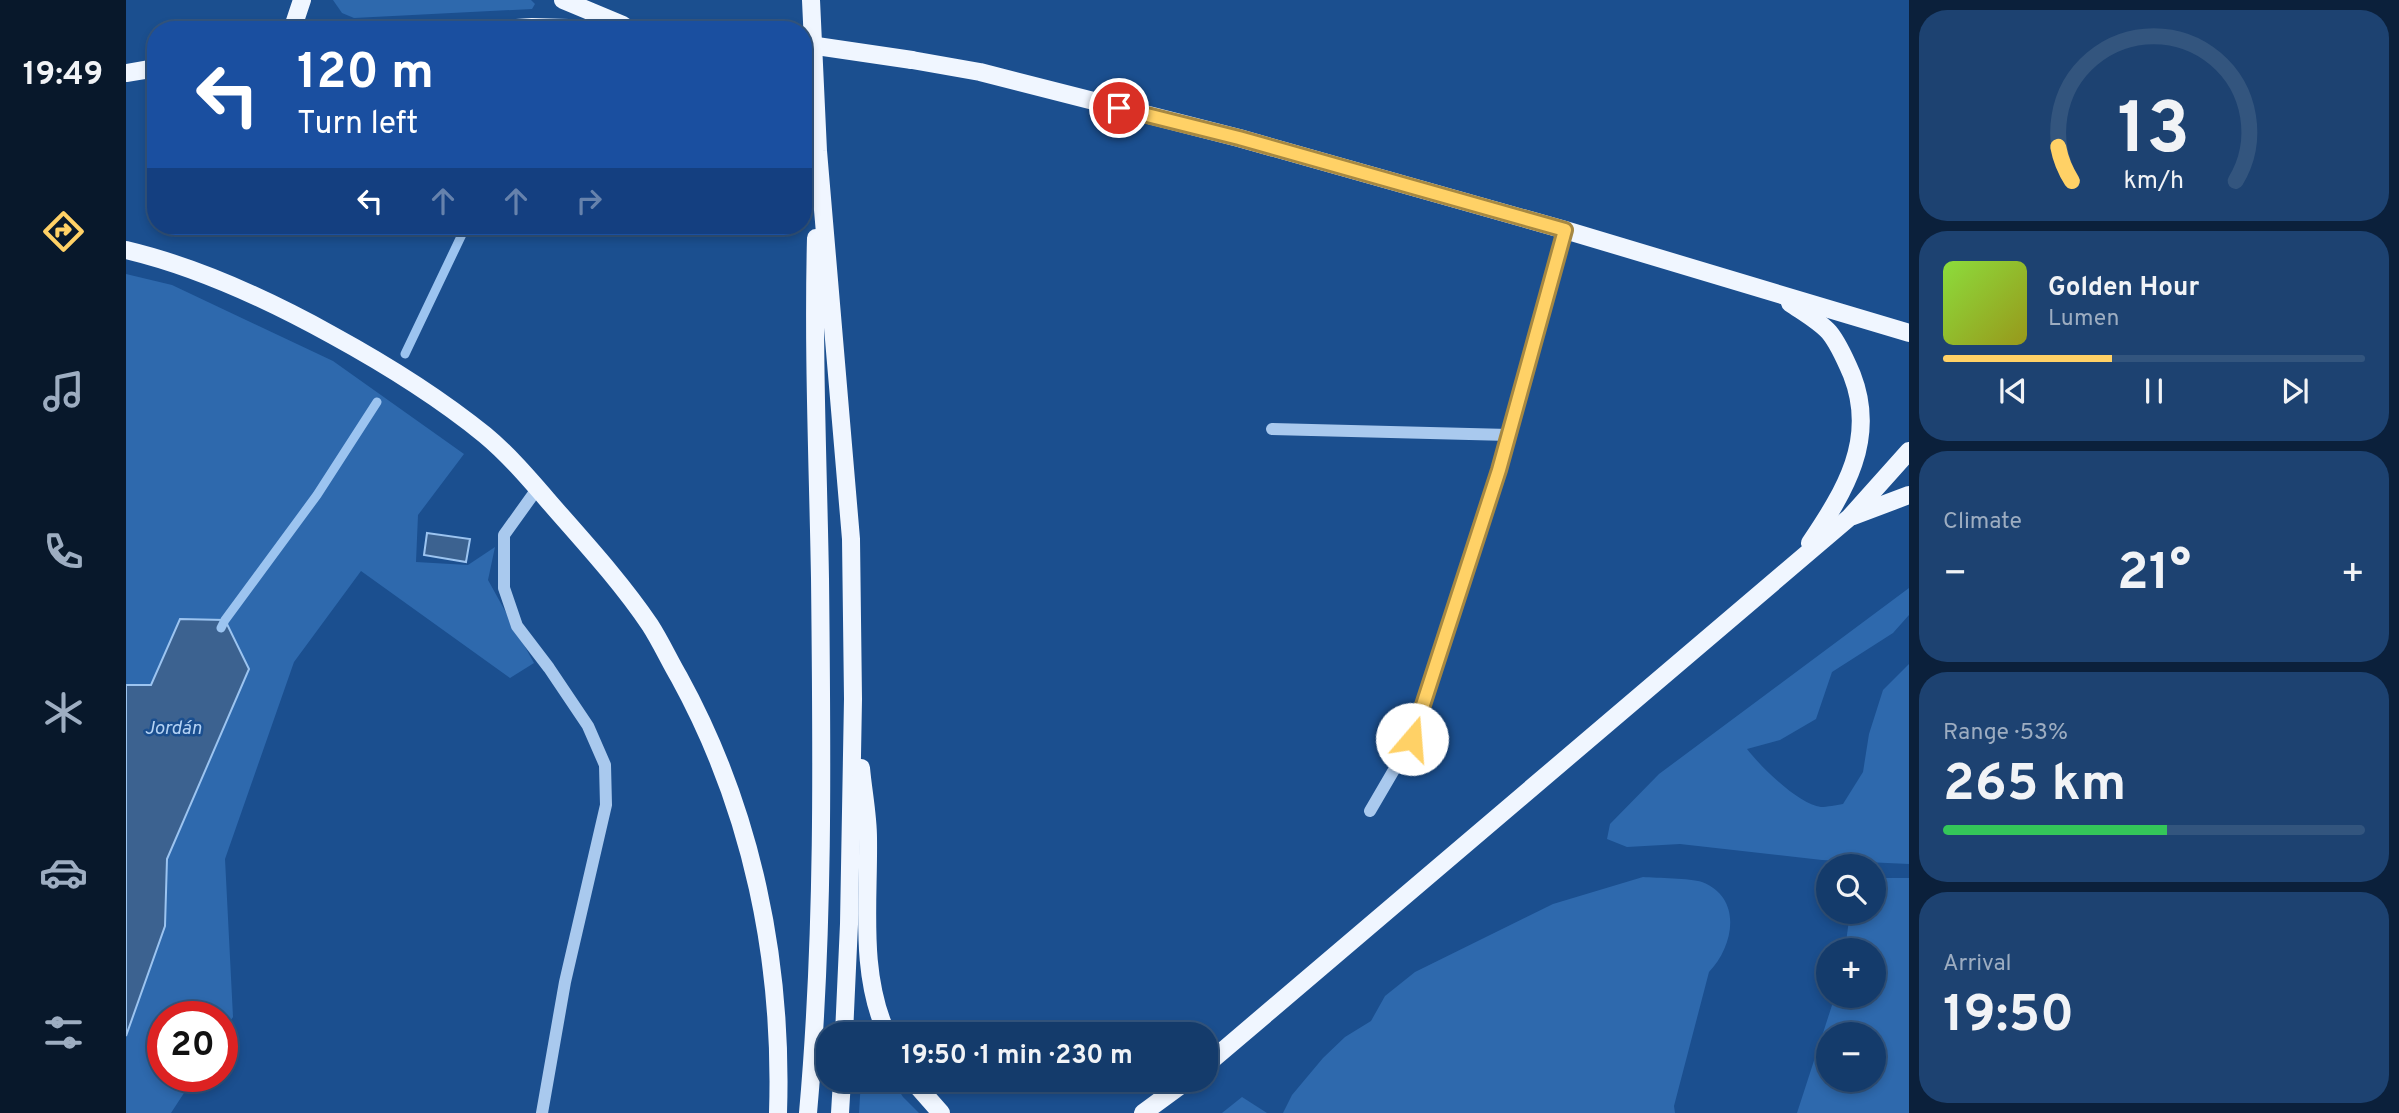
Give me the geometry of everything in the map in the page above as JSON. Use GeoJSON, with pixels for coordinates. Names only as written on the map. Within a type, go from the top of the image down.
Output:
{"type":"FeatureCollection","features":[{"type":"Feature","properties":{"kind":"main road"},"geometry":{"type":"LineString","coordinates":[[295,21],[302,0]]}},
{"type":"Feature","properties":{"kind":"main road"},"geometry":{"type":"LineString","coordinates":[[563,0],[614,21]]}},
{"type":"Feature","properties":{"kind":"main road"},"geometry":{"type":"LineString","coordinates":[[811,0],[812,21]]}},
{"type":"Feature","properties":{"kind":"main road"},"geometry":{"type":"LineString","coordinates":[[812,22],[818,151],[851,539],[853,699],[845,1022]]}},
{"type":"Feature","properties":{"kind":"main road"},"geometry":{"type":"LineString","coordinates":[[812,45],[979,72],[1239,138],[1565,230],[1909,333]]}},
{"type":"Feature","properties":{"kind":"main road"},"geometry":{"type":"LineString","coordinates":[[126,73],[147,70]]}},
{"type":"Feature","properties":{"kind":"main road"},"geometry":{"type":"LineString","coordinates":[[808,1113],[822,832],[814,324],[818,151]]}},
{"type":"Feature","properties":{"kind":"main road"},"geometry":{"type":"LineString","coordinates":[[126,250],[218,279],[289,312],[423,388],[487,436],[599,559],[651,626],[710,739],[731,792],[755,873],[772,960],[777,1022],[778,1113]]}},
{"type":"Feature","properties":{"kind":"main road"},"geometry":{"type":"LineString","coordinates":[[1782,296],[1828,331],[1841,352],[1859,393],[1861,425],[1856,460],[1838,501],[1797,562]]}},
{"type":"Feature","properties":{"kind":"main road"},"geometry":{"type":"LineString","coordinates":[[1218,1055],[1850,517],[1909,451]]}},
{"type":"Feature","properties":{"kind":"main road"},"geometry":{"type":"LineString","coordinates":[[1850,517],[1909,495]]}},
{"type":"Feature","properties":{"kind":"main road"},"geometry":{"type":"LineString","coordinates":[[853,699],[868,834],[868,948],[871,987],[883,1022]]}},
{"type":"Feature","properties":{"kind":"main road"},"geometry":{"type":"LineString","coordinates":[[840,1113],[841,1092]]}},
{"type":"Feature","properties":{"kind":"main road"},"geometry":{"type":"LineString","coordinates":[[923,1092],[941,1113]]}},
{"type":"Feature","properties":{"kind":"main road"},"geometry":{"type":"LineString","coordinates":[[1143,1113],[1171,1092]]}},
{"type":"Feature","properties":{"kind":"main road"},"geometry":{"type":"LineString","coordinates":[[1155,1113],[1175,1092]]}},
{"type":"Feature","properties":{"kind":"lane"},"geometry":{"type":"LineString","coordinates":[[1370,811],[1412,739],[1509,435],[1565,230]]}},
{"type":"Feature","properties":{"kind":"lane"},"geometry":{"type":"LineString","coordinates":[[1272,429],[1509,435]]}},
{"type":"Feature","properties":{"kind":"lane"},"geometry":{"type":"LineString","coordinates":[[537,489],[504,535],[504,588],[517,626],[588,726],[605,765],[606,791],[606,805],[565,982],[542,1113]]}},
{"type":"Feature","properties":{"kind":"shaded area"},"geometry":{"type":"Polygon","coordinates":[[[333,0],[531,0],[535,4],[532,9],[354,18],[342,13],[333,0]]]}},
{"type":"Feature","properties":{"kind":"shaded area"},"geometry":{"type":"Polygon","coordinates":[[[126,274],[172,285],[333,361],[464,454],[418,515],[416,562],[468,565],[495,547],[488,580],[534,663],[510,678],[361,571],[294,662],[225,859],[232,1001],[147,1001],[147,1092],[185,1092],[171,1113],[126,1113],[126,1036],[165,926],[167,859],[191,806],[151,685],[126,685],[126,274]]]}},
{"type":"Feature","properties":{"kind":"shaded area"},"geometry":{"type":"Polygon","coordinates":[[[1909,588],[1909,615],[1893,633],[1832,672],[1816,719],[1780,740],[1747,749],[1770,774],[1812,805],[1821,807],[1843,804],[1863,772],[1869,734],[1883,690],[1909,664],[1909,864],[1886,863],[1886,854],[1816,854],[1816,859],[1680,844],[1627,847],[1607,839],[1610,824],[1659,774],[1909,588]]]}},
{"type":"Feature","properties":{"kind":"shaded area"},"geometry":{"type":"Polygon","coordinates":[[[1643,877],[1702,882],[1715,889],[1724,899],[1729,911],[1729,936],[1718,961],[1709,972],[1674,1106],[1675,1113],[1283,1113],[1292,1095],[1323,1058],[1345,1037],[1371,1021],[1385,996],[1415,972],[1553,904],[1643,877]]]}},
{"type":"Feature","properties":{"kind":"shaded area"},"geometry":{"type":"Polygon","coordinates":[[[1886,878],[1909,878],[1909,1113],[1797,1113],[1816,1054],[1816,1092],[1886,1092],[1886,1022],[1827,1022],[1831,1008],[1886,1008],[1886,938],[1847,938],[1848,924],[1886,924],[1886,878]]]}},
{"type":"Feature","properties":{"kind":"shaded area"},"geometry":{"type":"Polygon","coordinates":[[[860,1092],[900,1092],[919,1113],[859,1113],[860,1092]]]}},
{"type":"Feature","properties":{"kind":"shaded area"},"geometry":{"type":"Polygon","coordinates":[[[1242,1097],[1267,1113],[1222,1113],[1242,1097]]]}},
{"type":"Feature","properties":{"kind":"water"},"geometry":{"type":"Polygon","coordinates":[[[427,533],[470,539],[466,562],[424,555],[427,533]]]}},
{"type":"Feature","properties":{"kind":"water","name":"Jordán"},"geometry":{"type":"Polygon","coordinates":[[[180,619],[225,620],[249,669],[167,859],[165,926],[126,1036],[126,685],[151,685],[180,619]]]}},
{"type":"Feature","properties":{"kind":"waterway"},"geometry":{"type":"LineString","coordinates":[[405,354],[462,235]]}},
{"type":"Feature","properties":{"kind":"waterway"},"geometry":{"type":"LineString","coordinates":[[221,628],[317,495],[377,402]]}},
{"type":"Feature","properties":{"kind":"route"},"geometry":{"type":"LineString","coordinates":[[1119,108],[1239,138],[1565,230],[1499,470],[1412,739]]}}]}
